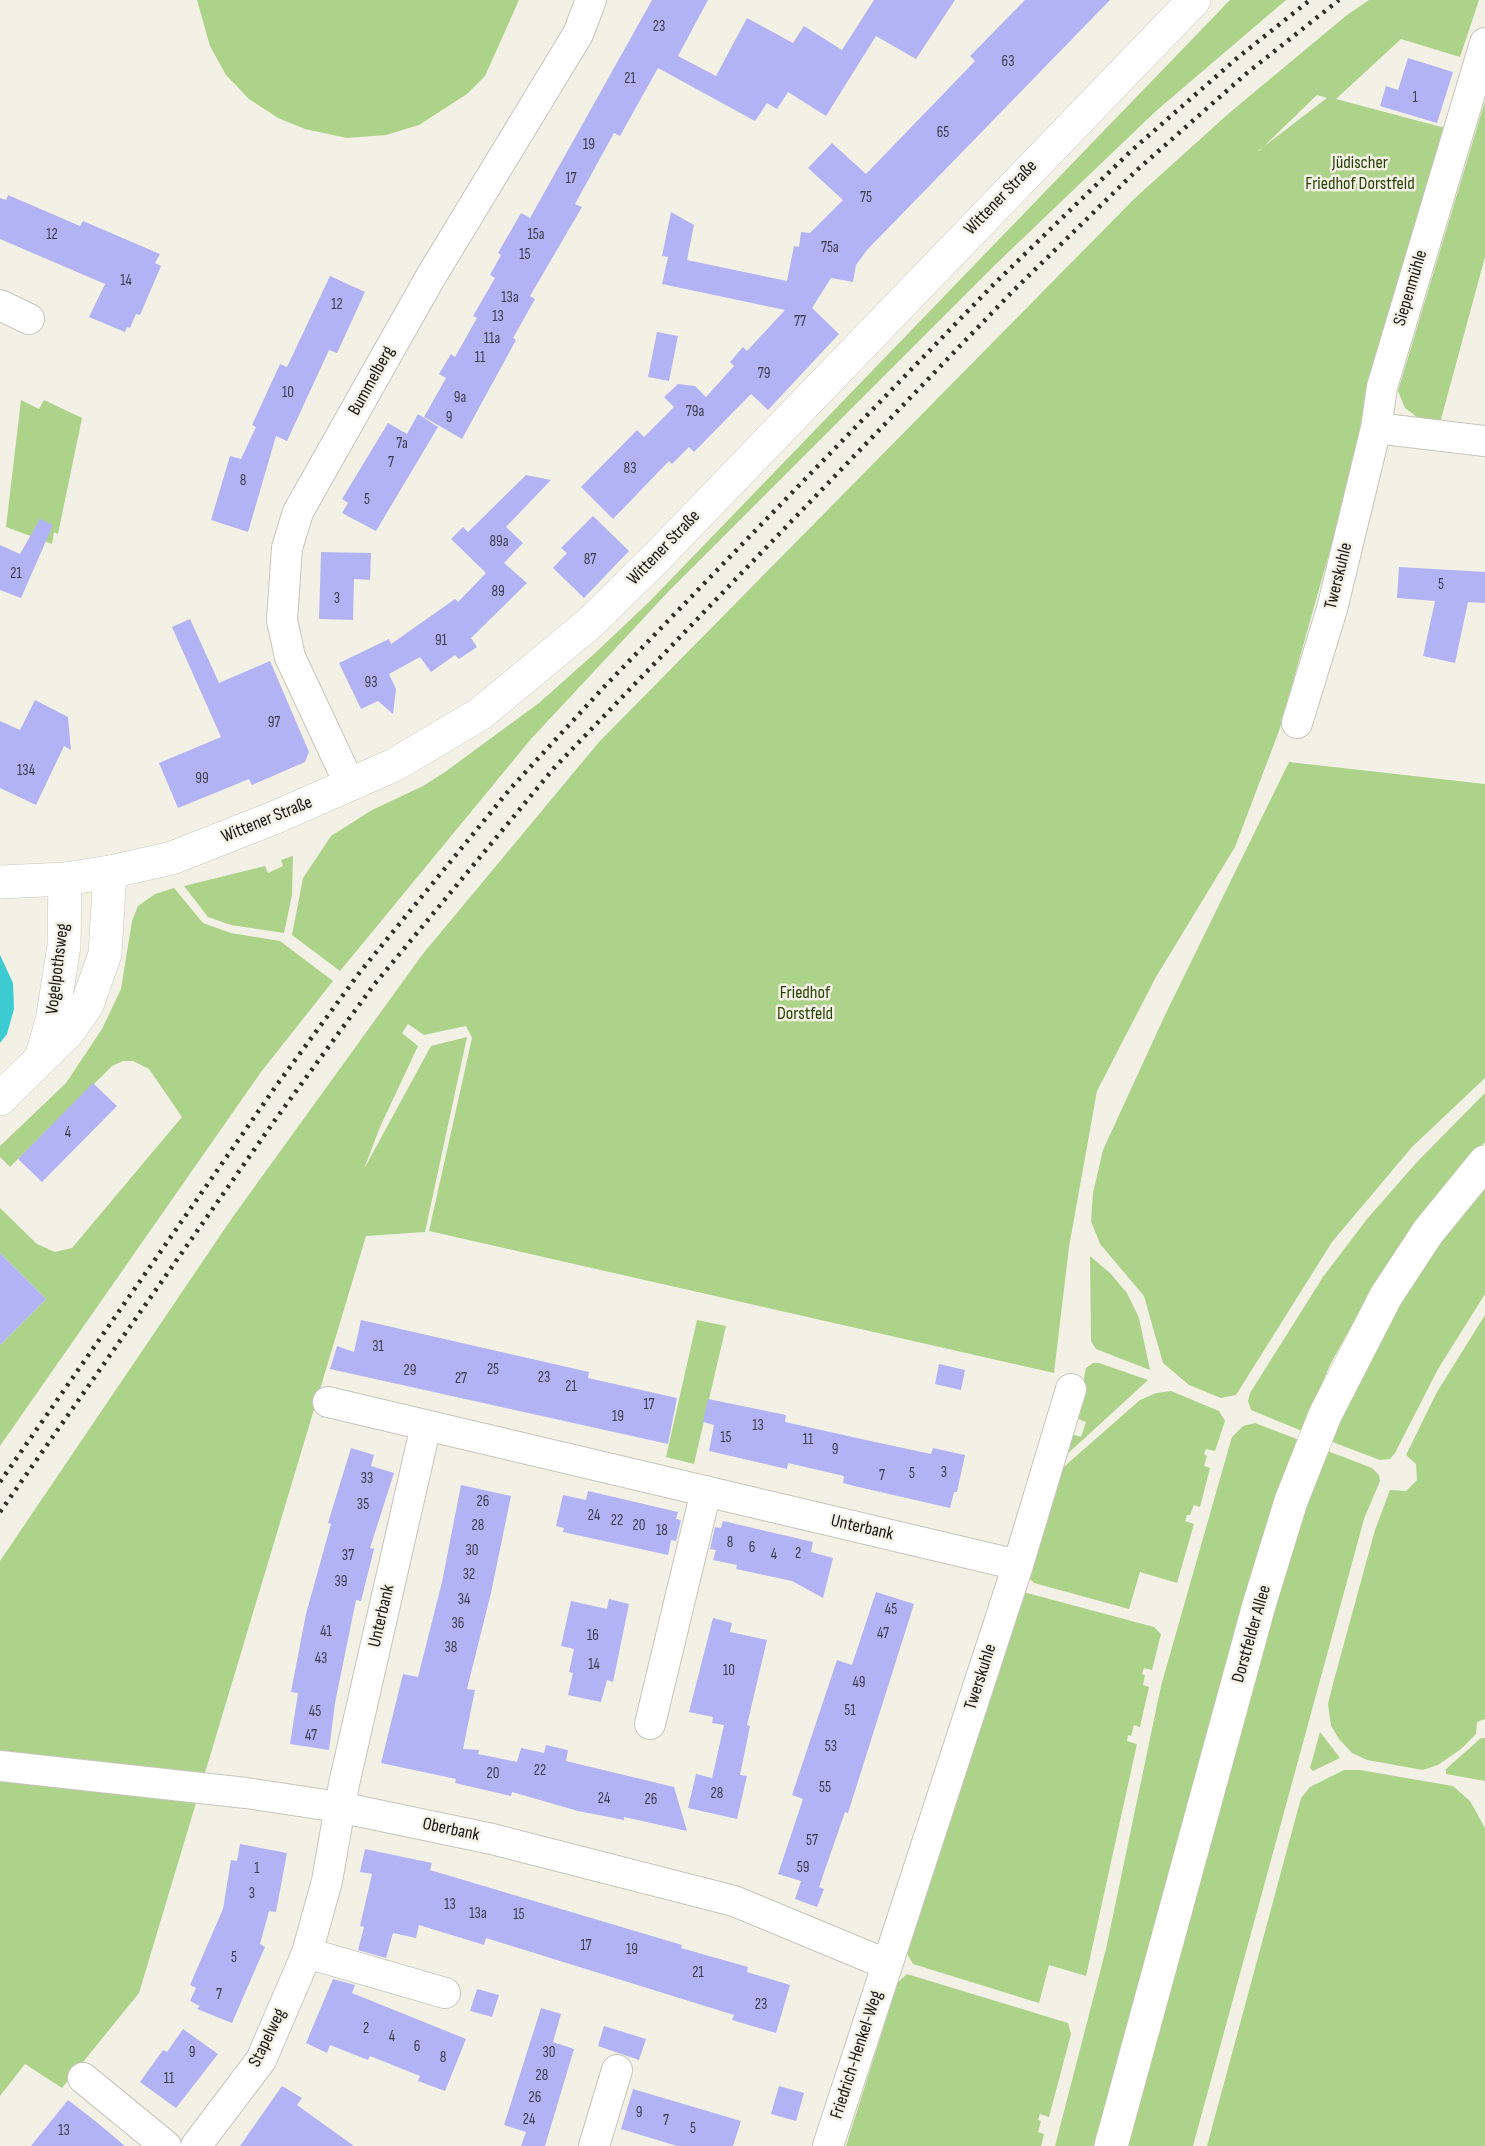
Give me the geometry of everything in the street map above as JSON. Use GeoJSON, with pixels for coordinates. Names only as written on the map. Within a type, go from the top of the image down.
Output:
{"type":"FeatureCollection","features":[{"type":"Feature","properties":{"kind":"main road","name":"Wittener Straße"},"geometry":{"type":"LineString","coordinates":[[0,882],[65,879],[172,858],[394,765],[480,714],[590,623],[1194,0]]}},
{"type":"Feature","properties":{"kind":"main road","name":"Vogelpothsweg"},"geometry":{"type":"LineString","coordinates":[[0,1099],[68,1032],[87,1005],[105,954],[110,872]]}},
{"type":"Feature","properties":{"kind":"main road","name":"Vogelpothsweg"},"geometry":{"type":"LineString","coordinates":[[41,1057],[52,1021],[64,946],[65,879]]}},
{"type":"Feature","properties":{"kind":"main road","name":"Dorstfelder Allee"},"geometry":{"type":"LineString","coordinates":[[1111,2146],[1259,1605],[1291,1501],[1325,1415],[1386,1296],[1428,1232],[1485,1162]]}},
{"type":"Feature","properties":{"kind":"street","name":"Bummelberg"},"geometry":{"type":"LineString","coordinates":[[350,785],[290,657],[282,620],[287,548],[298,512],[430,278],[578,34],[591,0]]}},
{"type":"Feature","properties":{"kind":"street","name":"Siepenmühle"},"geometry":{"type":"LineString","coordinates":[[1376,428],[1382,387],[1485,43]]}},
{"type":"Feature","properties":{"kind":"street"},"geometry":{"type":"LineString","coordinates":[[0,305],[28,319]]}},
{"type":"Feature","properties":{"kind":"street"},"geometry":{"type":"LineString","coordinates":[[1376,428],[1485,441]]}},
{"type":"Feature","properties":{"kind":"street","name":"Twerskuhle"},"geometry":{"type":"LineString","coordinates":[[1297,723],[1332,609],[1376,428]]}},
{"type":"Feature","properties":{"kind":"street","name":"Twerskuhle"},"geometry":{"type":"LineString","coordinates":[[886,1964],[1018,1565],[1071,1389]]}},
{"type":"Feature","properties":{"kind":"street","name":"Unterbank"},"geometry":{"type":"LineString","coordinates":[[328,1402],[1018,1565]]}},
{"type":"Feature","properties":{"kind":"street","name":"Unterbank"},"geometry":{"type":"LineString","coordinates":[[339,1807],[426,1425]]}},
{"type":"Feature","properties":{"kind":"street"},"geometry":{"type":"LineString","coordinates":[[650,1724],[706,1491]]}},
{"type":"Feature","properties":{"kind":"street","name":"Oberbank"},"geometry":{"type":"LineString","coordinates":[[0,1766],[246,1793],[339,1807],[492,1839],[734,1901],[886,1964]]}},
{"type":"Feature","properties":{"kind":"street","name":"Stapelweg"},"geometry":{"type":"LineString","coordinates":[[196,2146],[261,2060],[307,1953],[327,1881],[339,1807]]}},
{"type":"Feature","properties":{"kind":"street"},"geometry":{"type":"LineString","coordinates":[[307,1953],[445,1993]]}},
{"type":"Feature","properties":{"kind":"street","name":"Friedrich-Henkel-Weg"},"geometry":{"type":"LineString","coordinates":[[828,2146],[886,1964]]}},
{"type":"Feature","properties":{"kind":"street"},"geometry":{"type":"LineString","coordinates":[[594,2146],[617,2070]]}},
{"type":"Feature","properties":{"kind":"street"},"geometry":{"type":"LineString","coordinates":[[83,2078],[166,2146]]}},
{"type":"Feature","properties":{"kind":"green space"},"geometry":{"type":"Polygon","coordinates":[[[197,0],[519,0],[485,76],[467,94],[419,125],[386,135],[347,138],[305,129],[278,118],[249,99],[226,75],[210,46],[197,0]]]}},
{"type":"Feature","properties":{"kind":"green space"},"geometry":{"type":"Polygon","coordinates":[[[1230,0],[1286,0],[1156,111],[997,263],[668,592],[531,739],[340,971],[292,935],[303,878],[331,836],[372,810],[423,786],[445,772],[539,703],[594,654],[649,602],[1230,0]]]}},
{"type":"Feature","properties":{"kind":"green space","name":"Friedhof Dorstfeld"},"geometry":{"type":"Polygon","coordinates":[[[1369,0],[1479,0],[1460,57],[1401,39],[1336,99],[1449,129],[1279,731],[1235,847],[1156,977],[1097,1091],[1069,1247],[1054,1373],[429,1231],[472,1038],[466,1026],[424,1035],[408,1024],[402,1033],[418,1046],[380,1127],[364,1169],[431,1046],[467,1037],[425,1232],[366,1236],[139,1993],[62,2088],[25,2064],[0,2096],[0,1561],[232,1218],[422,955],[599,742],[1134,199],[1228,114],[1347,15],[1369,0]],[[1317,95],[1263,147],[1327,98],[1317,95]]]}},
{"type":"Feature","properties":{"kind":"green space"},"geometry":{"type":"Polygon","coordinates":[[[1485,101],[1485,257],[1440,423],[1417,417],[1405,408],[1398,391],[1485,101]]]}},
{"type":"Feature","properties":{"kind":"green space"},"geometry":{"type":"Polygon","coordinates":[[[21,400],[39,409],[44,400],[82,418],[58,534],[54,532],[52,544],[6,527],[21,400]]]}},
{"type":"Feature","properties":{"kind":"green space"},"geometry":{"type":"Polygon","coordinates":[[[1289,762],[1485,784],[1485,1078],[1412,1147],[1332,1242],[1236,1395],[1221,1398],[1189,1385],[1163,1363],[1144,1296],[1100,1244],[1091,1221],[1093,1193],[1103,1150],[1165,1015],[1289,762]]]}},
{"type":"Feature","properties":{"kind":"green space"},"geometry":{"type":"Polygon","coordinates":[[[293,856],[292,895],[284,933],[231,925],[208,917],[184,886],[265,866],[268,873],[283,866],[281,860],[293,856]]]}},
{"type":"Feature","properties":{"kind":"green space"},"geometry":{"type":"Polygon","coordinates":[[[174,888],[203,923],[231,933],[280,941],[333,981],[261,1072],[0,1446],[0,1345],[46,1299],[0,1253],[0,1208],[37,1244],[55,1252],[72,1248],[182,1117],[149,1069],[133,1061],[123,1061],[112,1066],[10,1167],[0,1157],[0,1146],[66,1083],[102,1029],[121,989],[132,921],[138,906],[155,894],[174,888]]]}},
{"type":"Feature","properties":{"kind":"green space"},"geometry":{"type":"Polygon","coordinates":[[[1485,1093],[1485,1142],[1443,1189],[1368,1296],[1330,1365],[1302,1431],[1251,1410],[1248,1401],[1250,1393],[1323,1277],[1367,1219],[1417,1162],[1485,1093]]]}},
{"type":"Feature","properties":{"kind":"green space"},"geometry":{"type":"Polygon","coordinates":[[[1485,1184],[1485,1294],[1438,1369],[1395,1453],[1390,1459],[1380,1460],[1327,1440],[1372,1349],[1443,1237],[1485,1184]]]}},
{"type":"Feature","properties":{"kind":"green space"},"geometry":{"type":"Polygon","coordinates":[[[1090,1256],[1110,1273],[1127,1293],[1139,1318],[1150,1370],[1096,1349],[1091,1341],[1090,1256]]]}},
{"type":"Feature","properties":{"kind":"green space"},"geometry":{"type":"Polygon","coordinates":[[[1485,1315],[1485,1719],[1477,1722],[1476,1734],[1461,1749],[1438,1765],[1423,1770],[1367,1760],[1352,1753],[1331,1726],[1328,1704],[1334,1680],[1375,1530],[1390,1490],[1406,1491],[1417,1480],[1416,1464],[1406,1455],[1437,1392],[1485,1315]]]}},
{"type":"Feature","properties":{"kind":"green space"},"geometry":{"type":"Polygon","coordinates":[[[697,1320],[726,1326],[694,1464],[666,1457],[697,1320]]]}},
{"type":"Feature","properties":{"kind":"green space"},"geometry":{"type":"Polygon","coordinates":[[[1093,1363],[1148,1380],[1063,1458],[1071,1434],[1081,1437],[1086,1422],[1076,1418],[1086,1368],[1093,1363]]]}},
{"type":"Feature","properties":{"kind":"green space"},"geometry":{"type":"Polygon","coordinates":[[[1171,1391],[1219,1411],[1225,1421],[1215,1451],[1206,1449],[1204,1454],[1207,1456],[1204,1466],[1210,1468],[1200,1507],[1194,1505],[1185,1521],[1194,1524],[1177,1583],[1140,1572],[1129,1609],[1034,1583],[1029,1578],[1058,1472],[1140,1400],[1156,1393],[1171,1391]]]}},
{"type":"Feature","properties":{"kind":"green space"},"geometry":{"type":"Polygon","coordinates":[[[1255,1423],[1372,1468],[1379,1475],[1380,1481],[1364,1519],[1193,2146],[1055,2146],[1106,1949],[1161,1686],[1232,1437],[1243,1426],[1255,1423]]]}},
{"type":"Feature","properties":{"kind":"green space"},"geometry":{"type":"Polygon","coordinates":[[[1027,1593],[1154,1627],[1161,1634],[1152,1670],[1144,1668],[1142,1674],[1145,1675],[1143,1685],[1149,1687],[1140,1727],[1134,1725],[1131,1736],[1128,1735],[1127,1741],[1137,1744],[1086,1976],[1049,1965],[1039,2003],[913,1964],[906,1952],[1023,1594],[1027,1593]]]}},
{"type":"Feature","properties":{"kind":"green space"},"geometry":{"type":"Polygon","coordinates":[[[1320,1732],[1340,1758],[1313,1771],[1310,1768],[1320,1732]]]}},
{"type":"Feature","properties":{"kind":"green space"},"geometry":{"type":"Polygon","coordinates":[[[1481,1738],[1485,1738],[1485,1781],[1446,1774],[1446,1769],[1481,1738]]]}},
{"type":"Feature","properties":{"kind":"green space"},"geometry":{"type":"Polygon","coordinates":[[[1344,1770],[1360,1770],[1453,1786],[1470,1801],[1485,1828],[1485,2146],[1207,2146],[1301,1798],[1310,1787],[1344,1770]]]}},
{"type":"Feature","properties":{"kind":"green space"},"geometry":{"type":"Polygon","coordinates":[[[907,1974],[1068,2023],[1071,2034],[1049,2117],[1040,2114],[1038,2120],[1041,2121],[1038,2132],[1044,2134],[1041,2146],[846,2146],[898,1982],[907,1974]]]}},
{"type":"Feature","properties":{"kind":"water"},"geometry":{"type":"Polygon","coordinates":[[[0,955],[13,983],[14,1009],[7,1034],[0,1043],[0,955]]]}},
{"type":"Feature","properties":{"kind":"building"},"geometry":{"type":"Polygon","coordinates":[[[652,0],[708,0],[678,56],[716,76],[747,18],[793,43],[804,26],[842,50],[874,0],[955,0],[916,59],[876,36],[826,116],[788,92],[777,109],[767,103],[755,121],[658,68],[620,136],[614,133],[575,204],[582,207],[530,296],[535,299],[513,338],[516,340],[462,439],[424,417],[446,378],[439,374],[451,354],[455,357],[477,318],[473,316],[495,278],[490,275],[501,255],[498,253],[521,213],[530,218],[652,0]]]}},
{"type":"Feature","properties":{"kind":"building"},"geometry":{"type":"Polygon","coordinates":[[[1025,0],[1110,0],[867,250],[856,265],[853,282],[831,278],[812,308],[839,334],[768,410],[751,394],[694,452],[689,447],[672,464],[669,461],[613,519],[581,487],[637,430],[644,437],[674,407],[664,397],[678,384],[695,386],[706,397],[734,366],[730,362],[743,347],[747,351],[785,310],[662,284],[668,257],[662,256],[671,212],[694,225],[687,260],[787,281],[794,246],[799,247],[801,232],[810,233],[843,200],[808,168],[832,143],[866,174],[975,61],[970,56],[1025,0]]]}},
{"type":"Feature","properties":{"kind":"building"},"geometry":{"type":"Polygon","coordinates":[[[1408,58],[1453,72],[1437,123],[1380,106],[1386,86],[1398,90],[1408,58]]]}},
{"type":"Feature","properties":{"kind":"building"},"geometry":{"type":"Polygon","coordinates":[[[8,195],[80,226],[83,221],[160,254],[155,263],[161,266],[140,315],[136,314],[130,328],[127,327],[125,332],[89,317],[105,284],[0,239],[0,198],[6,200],[8,195]]]}},
{"type":"Feature","properties":{"kind":"building"},"geometry":{"type":"Polygon","coordinates":[[[330,276],[365,292],[337,353],[329,350],[287,441],[276,436],[248,532],[211,520],[230,456],[241,459],[256,427],[252,425],[280,364],[287,367],[330,276]]]}},
{"type":"Feature","properties":{"kind":"building"},"geometry":{"type":"Polygon","coordinates":[[[657,332],[678,336],[669,381],[648,377],[657,332]]]}},
{"type":"Feature","properties":{"kind":"building"},"geometry":{"type":"Polygon","coordinates":[[[418,414],[438,427],[376,531],[342,513],[348,503],[342,499],[388,423],[407,434],[418,414]]]}},
{"type":"Feature","properties":{"kind":"building"},"geometry":{"type":"Polygon","coordinates":[[[526,475],[551,480],[506,527],[523,543],[504,563],[527,583],[471,638],[477,647],[459,659],[455,655],[431,672],[420,657],[389,674],[396,689],[393,714],[378,701],[361,709],[339,663],[389,639],[391,644],[455,599],[458,602],[486,573],[451,539],[463,527],[468,532],[526,475]]]}},
{"type":"Feature","properties":{"kind":"building"},"geometry":{"type":"Polygon","coordinates":[[[593,516],[629,551],[584,598],[553,568],[567,553],[561,548],[593,516]]]}},
{"type":"Feature","properties":{"kind":"building"},"geometry":{"type":"Polygon","coordinates":[[[40,519],[53,525],[21,598],[0,590],[0,545],[20,554],[40,519]]]}},
{"type":"Feature","properties":{"kind":"building"},"geometry":{"type":"Polygon","coordinates":[[[321,552],[371,553],[370,580],[354,579],[353,620],[319,619],[321,552]]]}},
{"type":"Feature","properties":{"kind":"building"},"geometry":{"type":"Polygon","coordinates":[[[1399,567],[1485,572],[1485,603],[1468,602],[1455,663],[1423,656],[1435,601],[1397,598],[1399,567]]]}},
{"type":"Feature","properties":{"kind":"building"},"geometry":{"type":"Polygon","coordinates":[[[190,619],[219,683],[270,661],[309,752],[305,762],[252,785],[249,779],[178,808],[159,763],[221,737],[172,627],[190,619]]]}},
{"type":"Feature","properties":{"kind":"building"},"geometry":{"type":"Polygon","coordinates":[[[35,700],[68,717],[71,750],[64,746],[36,805],[0,788],[0,721],[20,730],[35,700]]]}},
{"type":"Feature","properties":{"kind":"building"},"geometry":{"type":"Polygon","coordinates":[[[93,1083],[117,1106],[42,1182],[18,1159],[93,1083]]]}},
{"type":"Feature","properties":{"kind":"building"},"geometry":{"type":"Polygon","coordinates":[[[0,1253],[46,1299],[0,1345],[0,1253]]]}},
{"type":"Feature","properties":{"kind":"building"},"geometry":{"type":"Polygon","coordinates":[[[361,1320],[589,1372],[588,1378],[677,1398],[668,1444],[330,1369],[337,1346],[354,1352],[361,1320]]]}},
{"type":"Feature","properties":{"kind":"building"},"geometry":{"type":"Polygon","coordinates":[[[939,1364],[965,1370],[961,1390],[935,1384],[939,1364]]]}},
{"type":"Feature","properties":{"kind":"building"},"geometry":{"type":"Polygon","coordinates":[[[708,1399],[786,1415],[785,1422],[875,1442],[931,1454],[933,1448],[965,1455],[957,1492],[954,1492],[950,1508],[843,1483],[844,1476],[788,1463],[787,1469],[709,1451],[714,1425],[703,1422],[708,1399]]]}},
{"type":"Feature","properties":{"kind":"building"},"geometry":{"type":"Polygon","coordinates":[[[351,1448],[374,1455],[371,1466],[394,1473],[370,1548],[374,1549],[361,1601],[356,1600],[335,1703],[329,1750],[290,1744],[298,1693],[291,1692],[306,1614],[331,1524],[328,1523],[351,1448]]]}},
{"type":"Feature","properties":{"kind":"building"},"geometry":{"type":"Polygon","coordinates":[[[461,1485],[511,1496],[491,1593],[467,1689],[475,1690],[463,1749],[479,1750],[478,1754],[517,1762],[521,1748],[544,1753],[546,1745],[568,1750],[566,1761],[674,1787],[687,1831],[624,1817],[624,1820],[578,1811],[512,1792],[511,1796],[455,1783],[456,1779],[381,1763],[403,1674],[418,1677],[442,1582],[461,1485]]]}},
{"type":"Feature","properties":{"kind":"building"},"geometry":{"type":"Polygon","coordinates":[[[588,1491],[678,1512],[676,1519],[681,1520],[676,1541],[671,1540],[668,1555],[563,1532],[564,1528],[556,1526],[563,1495],[586,1500],[588,1491]]]}},
{"type":"Feature","properties":{"kind":"building"},"geometry":{"type":"Polygon","coordinates":[[[723,1521],[813,1542],[811,1552],[833,1558],[823,1598],[792,1581],[736,1569],[737,1565],[713,1560],[716,1550],[710,1549],[715,1527],[721,1528],[723,1521]]]}},
{"type":"Feature","properties":{"kind":"building"},"geometry":{"type":"Polygon","coordinates":[[[876,1592],[914,1604],[848,1813],[845,1812],[819,1887],[824,1889],[817,1907],[795,1899],[801,1881],[778,1874],[803,1799],[792,1795],[837,1660],[852,1665],[876,1592]]]}},
{"type":"Feature","properties":{"kind":"building"},"geometry":{"type":"Polygon","coordinates":[[[609,1599],[629,1604],[613,1682],[607,1680],[601,1702],[568,1695],[573,1673],[569,1672],[574,1649],[561,1646],[571,1601],[607,1609],[609,1599]]]}},
{"type":"Feature","properties":{"kind":"building"},"geometry":{"type":"Polygon","coordinates":[[[713,1618],[732,1623],[730,1632],[767,1640],[747,1725],[750,1726],[740,1775],[747,1776],[737,1819],[688,1808],[696,1774],[712,1778],[724,1725],[712,1723],[713,1717],[689,1712],[713,1618]]]}},
{"type":"Feature","properties":{"kind":"building"},"geometry":{"type":"Polygon","coordinates":[[[240,1844],[287,1853],[276,1912],[269,1911],[260,1944],[265,1947],[232,2023],[197,2009],[200,2006],[190,2001],[196,1988],[190,1985],[223,1909],[231,1860],[237,1861],[240,1844]]]}},
{"type":"Feature","properties":{"kind":"building"},"geometry":{"type":"Polygon","coordinates":[[[365,1849],[432,1863],[430,1870],[682,1945],[681,1948],[748,1967],[747,1972],[790,1985],[776,2033],[732,2020],[734,2015],[486,1938],[484,1945],[419,1925],[416,1938],[393,1933],[386,1958],[358,1950],[364,1927],[360,1926],[372,1874],[360,1872],[365,1849]]]}},
{"type":"Feature","properties":{"kind":"building"},"geometry":{"type":"Polygon","coordinates":[[[333,1979],[355,1985],[352,1993],[466,2039],[445,2091],[418,2081],[420,2076],[370,2056],[368,2060],[330,2045],[327,2053],[306,2043],[333,1979]]]}},
{"type":"Feature","properties":{"kind":"building"},"geometry":{"type":"Polygon","coordinates":[[[477,1989],[499,1995],[492,2017],[470,2011],[477,1989]]]}},
{"type":"Feature","properties":{"kind":"building"},"geometry":{"type":"Polygon","coordinates":[[[541,2008],[561,2014],[553,2042],[574,2049],[545,2146],[521,2146],[526,2132],[504,2125],[541,2008]]]}},
{"type":"Feature","properties":{"kind":"building"},"geometry":{"type":"Polygon","coordinates":[[[604,2026],[646,2039],[639,2060],[598,2046],[604,2026]]]}},
{"type":"Feature","properties":{"kind":"building"},"geometry":{"type":"Polygon","coordinates":[[[183,2029],[218,2054],[176,2108],[140,2082],[163,2050],[167,2052],[183,2029]]]}},
{"type":"Feature","properties":{"kind":"building"},"geometry":{"type":"Polygon","coordinates":[[[282,2086],[302,2098],[297,2105],[354,2146],[240,2146],[282,2086]]]}},
{"type":"Feature","properties":{"kind":"building"},"geometry":{"type":"Polygon","coordinates":[[[779,2086],[804,2093],[796,2121],[771,2114],[779,2086]]]}},
{"type":"Feature","properties":{"kind":"building"},"geometry":{"type":"Polygon","coordinates":[[[633,2089],[741,2121],[733,2146],[677,2146],[621,2129],[633,2089]]]}},
{"type":"Feature","properties":{"kind":"building"},"geometry":{"type":"Polygon","coordinates":[[[68,2100],[94,2120],[125,2146],[31,2146],[68,2100]]]}},
{"type":"Feature","properties":{"kind":"railway"},"geometry":{"type":"LineString","coordinates":[[0,1482],[276,1086],[360,972],[510,789],[603,688],[994,284],[1131,151],[1236,59],[1310,0]]}},
{"type":"Feature","properties":{"kind":"railway"},"geometry":{"type":"LineString","coordinates":[[0,1512],[275,1120],[373,986],[554,768],[1011,293],[1137,170],[1247,73],[1339,0]]}},
{"type":"Feature","properties":{"kind":"park label","name":"Jüdischer Friedhof Dorstfeld"},"geometry":{"type":"Point","coordinates":[1360,174]}}]}
